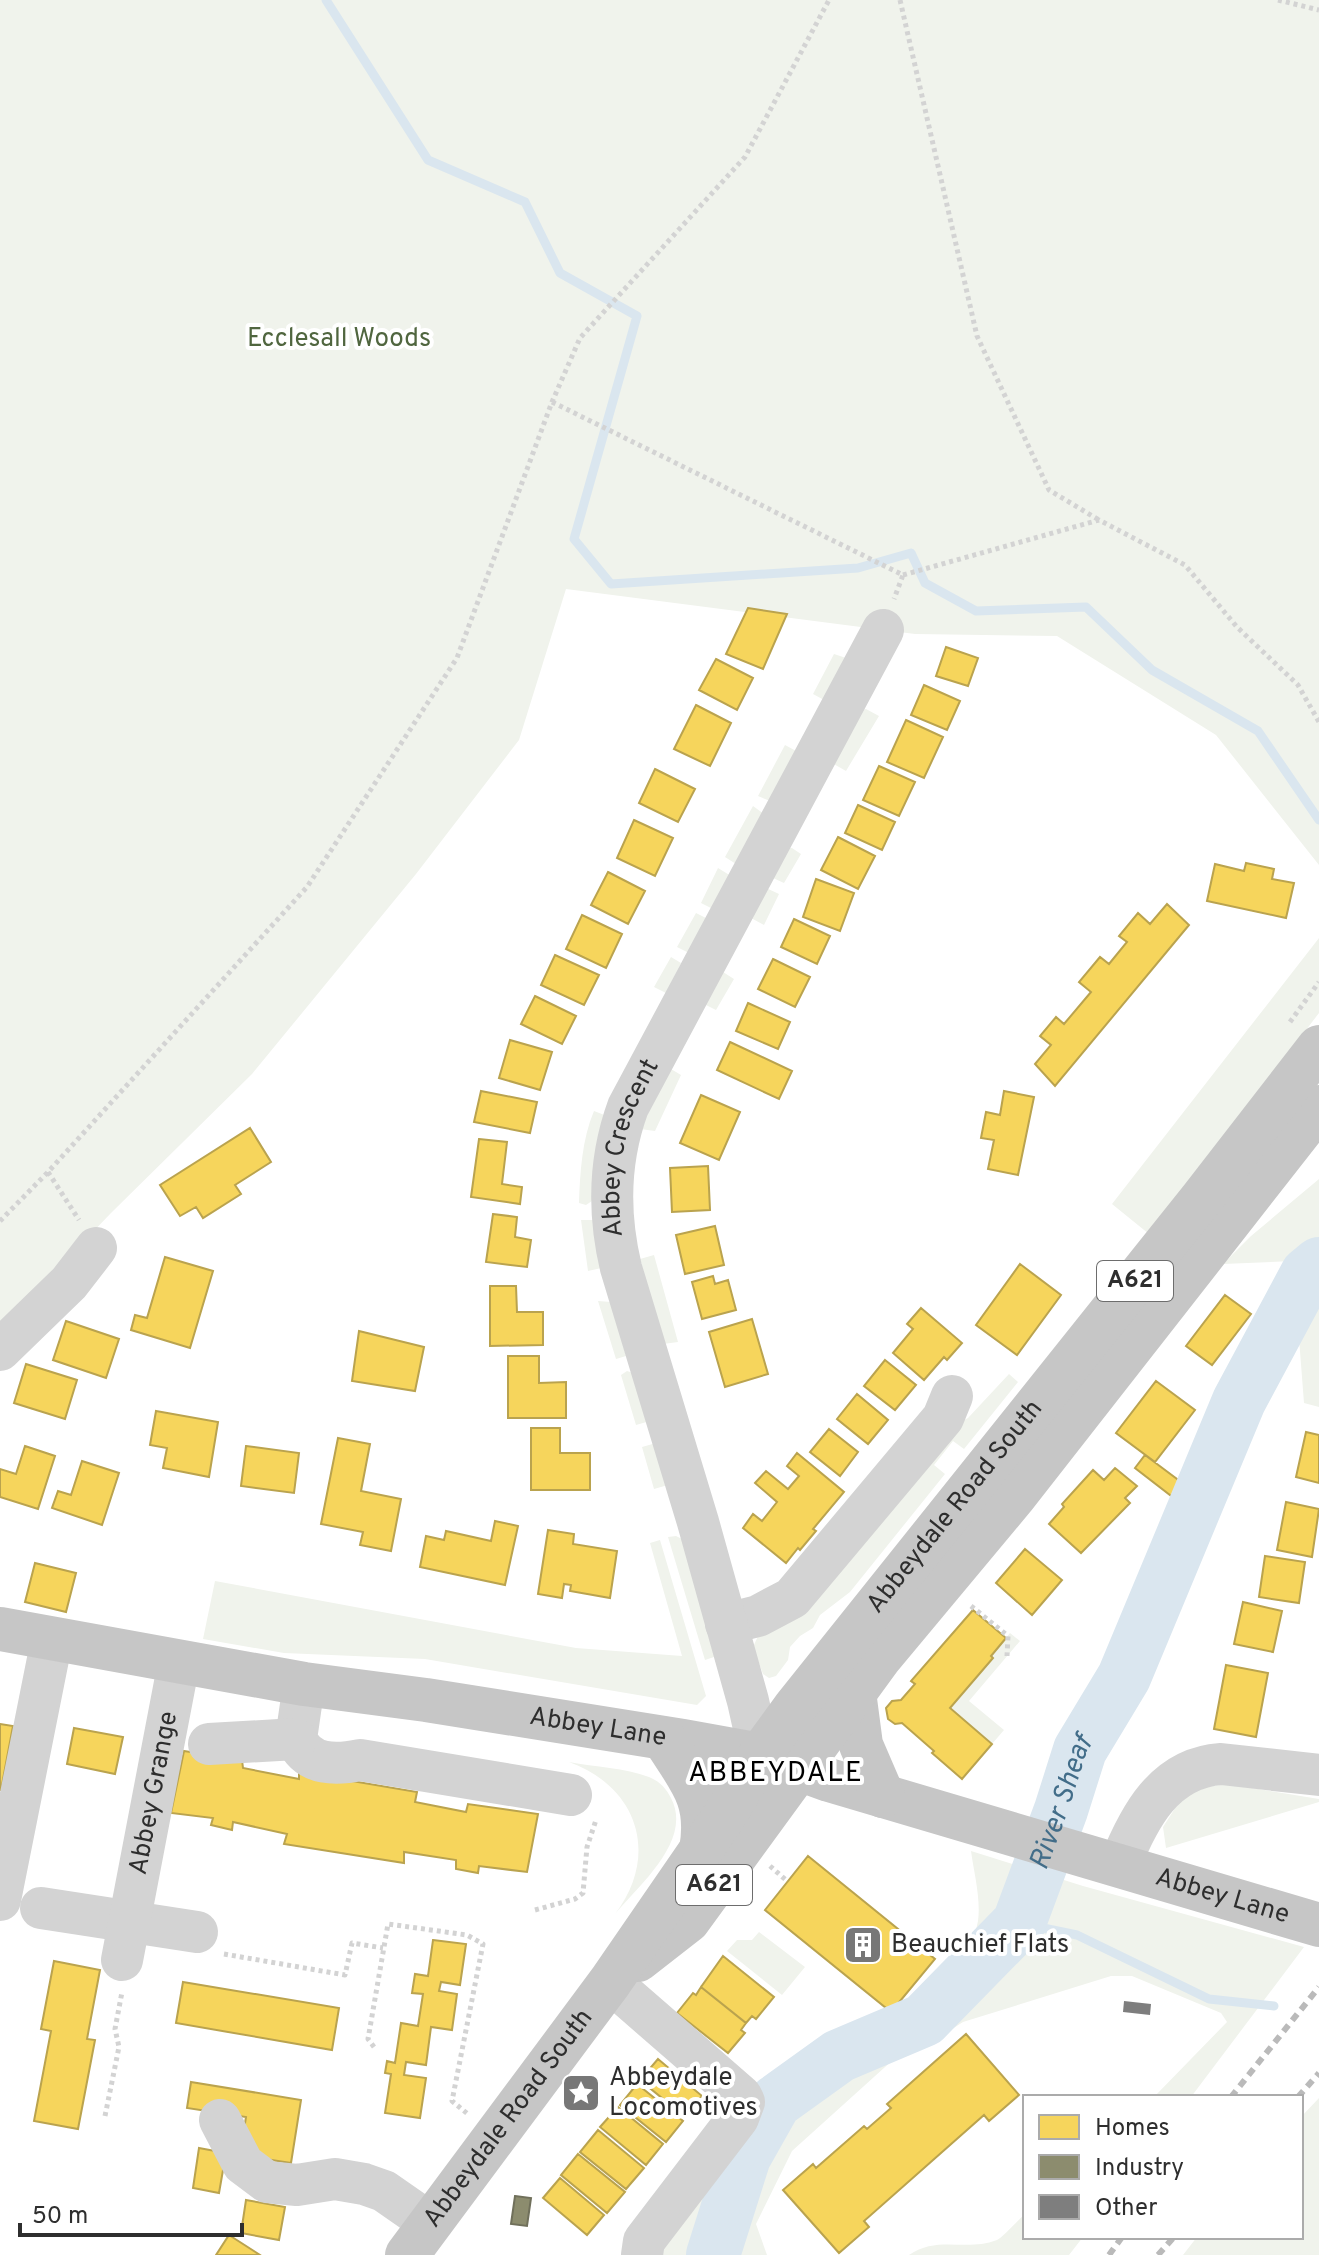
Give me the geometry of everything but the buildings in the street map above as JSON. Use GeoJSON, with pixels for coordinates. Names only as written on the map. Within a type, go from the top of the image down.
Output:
{"type":"FeatureCollection","features":[{"type":"Feature","properties":{"kind":"main road","name":"Abbeydale Road South"},"geometry":{"type":"LineString","coordinates":[[610,1982],[688,1921],[866,1616],[1202,1198],[1319,1047]]}},
{"type":"Feature","properties":{"kind":"main road","name":"Abbeydale Road South"},"geometry":{"type":"LineString","coordinates":[[418,2239],[610,1982],[701,1850],[779,1762],[854,1692],[1014,1497],[1319,1107]]}},
{"type":"Feature","properties":{"kind":"main road","name":"Abbey Lane"},"geometry":{"type":"LineString","coordinates":[[0,1629],[304,1684],[426,1700],[664,1739],[779,1762],[883,1796],[1301,1920]]}},
{"type":"Feature","properties":{"kind":"main road"},"geometry":{"type":"LineString","coordinates":[[854,1692],[861,1745],[883,1796]]}},
{"type":"Feature","properties":{"kind":"main road"},"geometry":{"type":"LineString","coordinates":[[664,1739],[700,1796],[704,1833],[701,1850]]}},
{"type":"Feature","properties":{"kind":"street","name":"Abbey Crescent"},"geometry":{"type":"LineString","coordinates":[[779,1762],[748,1701],[617,1250],[611,1203],[617,1145],[628,1107],[883,630]]}},
{"type":"Feature","properties":{"kind":"street"},"geometry":{"type":"LineString","coordinates":[[0,1350],[82,1291],[96,1248]]}},
{"type":"Feature","properties":{"kind":"street"},"geometry":{"type":"LineString","coordinates":[[726,1624],[758,1616],[792,1598],[943,1418],[952,1396]]}},
{"type":"Feature","properties":{"kind":"street"},"geometry":{"type":"LineString","coordinates":[[0,1900],[52,1639]]}},
{"type":"Feature","properties":{"kind":"street","name":"Abbey Grange"},"geometry":{"type":"LineString","coordinates":[[126,1942],[179,1662]]}},
{"type":"Feature","properties":{"kind":"street"},"geometry":{"type":"LineString","coordinates":[[304,1684],[296,1739],[306,1754],[327,1763],[360,1760],[571,1795]]}},
{"type":"Feature","properties":{"kind":"street"},"geometry":{"type":"LineString","coordinates":[[209,1744],[296,1739]]}},
{"type":"Feature","properties":{"kind":"street"},"geometry":{"type":"LineString","coordinates":[[1106,1860],[1159,1794],[1183,1773],[1206,1765],[1221,1764],[1319,1775]]}},
{"type":"Feature","properties":{"kind":"street"},"geometry":{"type":"LineString","coordinates":[[41,1908],[126,1942],[197,1932]]}},
{"type":"Feature","properties":{"kind":"street"},"geometry":{"type":"LineString","coordinates":[[610,1982],[741,2096],[744,2102],[738,2118],[644,2241],[642,2255]]}},
{"type":"Feature","properties":{"kind":"street"},"geometry":{"type":"LineString","coordinates":[[220,2120],[243,2164],[267,2182],[297,2185],[335,2179],[384,2191],[418,2239]]}},
{"type":"Feature","properties":{"kind":"path"},"geometry":{"type":"LineString","coordinates":[[0,1221],[307,887],[457,658],[552,402],[580,338],[745,157],[829,0]]}},
{"type":"Feature","properties":{"kind":"path"},"geometry":{"type":"LineString","coordinates":[[900,0],[977,336],[1049,490],[1185,565],[1237,627],[1298,685],[1319,722]]}},
{"type":"Feature","properties":{"kind":"path"},"geometry":{"type":"LineString","coordinates":[[1278,0],[1319,10]]}},
{"type":"Feature","properties":{"kind":"path"},"geometry":{"type":"LineString","coordinates":[[552,402],[903,574],[1099,520]]}},
{"type":"Feature","properties":{"kind":"path"},"geometry":{"type":"LineString","coordinates":[[48,1172],[96,1248]]}},
{"type":"Feature","properties":{"kind":"path"},"geometry":{"type":"LineString","coordinates":[[943,1582],[1008,1636],[1007,1656]]}},
{"type":"Feature","properties":{"kind":"path"},"geometry":{"type":"LineString","coordinates":[[535,1910],[575,1899],[585,1888],[587,1847],[597,1812],[592,1804],[571,1795]]}},
{"type":"Feature","properties":{"kind":"path"},"geometry":{"type":"LineString","coordinates":[[374,2047],[368,2039],[388,1924],[467,1935],[483,1944],[452,2101],[494,2137]]}},
{"type":"Feature","properties":{"kind":"path"},"geometry":{"type":"LineString","coordinates":[[197,1932],[194,1949],[345,1975],[352,1943],[383,1948]]}},
{"type":"Feature","properties":{"kind":"path"},"geometry":{"type":"LineString","coordinates":[[105,2116],[119,2047],[115,2029],[125,1974],[126,1942]]}},
{"type":"Feature","properties":{"kind":"green space","name":"Ecclesall Woods"},"geometry":{"type":"Polygon","coordinates":[[[0,0],[1319,0],[1319,865],[1216,735],[1057,636],[915,634],[566,589],[519,740],[416,874],[252,1074],[111,1213],[0,1329],[0,0]]]}},
{"type":"Feature","properties":{"kind":"green space"},"geometry":{"type":"Polygon","coordinates":[[[834,654],[846,658],[824,700],[813,694],[834,654]]]}},
{"type":"Feature","properties":{"kind":"green space"},"geometry":{"type":"Polygon","coordinates":[[[862,710],[879,716],[846,771],[832,763],[862,710]]]}},
{"type":"Feature","properties":{"kind":"green space"},"geometry":{"type":"Polygon","coordinates":[[[785,745],[798,752],[770,801],[758,796],[785,745]]]}},
{"type":"Feature","properties":{"kind":"green space"},"geometry":{"type":"Polygon","coordinates":[[[753,806],[764,814],[736,864],[725,857],[753,806]]]}},
{"type":"Feature","properties":{"kind":"green space"},"geometry":{"type":"Polygon","coordinates":[[[787,848],[801,854],[784,883],[773,878],[787,848]]]}},
{"type":"Feature","properties":{"kind":"green space"},"geometry":{"type":"Polygon","coordinates":[[[718,868],[731,876],[711,908],[701,903],[718,868]]]}},
{"type":"Feature","properties":{"kind":"green space"},"geometry":{"type":"Polygon","coordinates":[[[764,887],[779,894],[764,925],[751,918],[764,887]]]}},
{"type":"Feature","properties":{"kind":"green space"},"geometry":{"type":"Polygon","coordinates":[[[696,913],[706,918],[689,953],[677,947],[696,913]]]}},
{"type":"Feature","properties":{"kind":"green space"},"geometry":{"type":"Polygon","coordinates":[[[1319,938],[1319,1013],[1149,1234],[1112,1204],[1319,938]]]}},
{"type":"Feature","properties":{"kind":"green space"},"geometry":{"type":"Polygon","coordinates":[[[671,957],[681,963],[666,993],[654,987],[671,957]]]}},
{"type":"Feature","properties":{"kind":"green space"},"geometry":{"type":"Polygon","coordinates":[[[723,972],[734,979],[716,1010],[704,1001],[723,972]]]}},
{"type":"Feature","properties":{"kind":"green space"},"geometry":{"type":"Polygon","coordinates":[[[671,1069],[681,1075],[655,1131],[640,1129],[671,1069]]]}},
{"type":"Feature","properties":{"kind":"green space"},"geometry":{"type":"Polygon","coordinates":[[[594,1111],[607,1116],[592,1201],[586,1205],[579,1203],[581,1168],[594,1111]]]}},
{"type":"Feature","properties":{"kind":"green space"},"geometry":{"type":"Polygon","coordinates":[[[1319,1179],[1319,1407],[1304,1403],[1293,1261],[1223,1264],[1251,1236],[1319,1179]]]}},
{"type":"Feature","properties":{"kind":"green space"},"geometry":{"type":"Polygon","coordinates":[[[581,1220],[594,1220],[606,1267],[588,1271],[581,1220]]]}},
{"type":"Feature","properties":{"kind":"green space"},"geometry":{"type":"Polygon","coordinates":[[[654,1255],[678,1342],[663,1344],[640,1259],[654,1255]]]}},
{"type":"Feature","properties":{"kind":"green space"},"geometry":{"type":"Polygon","coordinates":[[[598,1301],[611,1302],[626,1356],[616,1359],[598,1301]]]}},
{"type":"Feature","properties":{"kind":"green space"},"geometry":{"type":"Polygon","coordinates":[[[627,1371],[633,1373],[650,1421],[636,1425],[621,1375],[627,1371]]]}},
{"type":"Feature","properties":{"kind":"green space"},"geometry":{"type":"Polygon","coordinates":[[[1009,1374],[1018,1382],[964,1449],[953,1441],[934,1465],[945,1474],[850,1592],[820,1615],[813,1628],[790,1647],[788,1660],[776,1676],[769,1678],[763,1674],[753,1647],[759,1634],[955,1425],[968,1418],[1009,1374]]]}},
{"type":"Feature","properties":{"kind":"green space"},"geometry":{"type":"Polygon","coordinates":[[[656,1443],[668,1485],[654,1489],[642,1447],[656,1443]]]}},
{"type":"Feature","properties":{"kind":"green space"},"geometry":{"type":"Polygon","coordinates":[[[676,1536],[686,1541],[720,1655],[705,1660],[668,1537],[676,1536]]]}},
{"type":"Feature","properties":{"kind":"green space"},"geometry":{"type":"Polygon","coordinates":[[[660,1540],[706,1696],[697,1705],[425,1659],[284,1653],[203,1639],[215,1581],[576,1648],[682,1656],[650,1543],[660,1540]]]}},
{"type":"Feature","properties":{"kind":"green space"},"geometry":{"type":"Polygon","coordinates":[[[1010,1633],[1020,1641],[969,1701],[1004,1730],[992,1744],[950,1708],[1010,1633]]]}},
{"type":"Feature","properties":{"kind":"green space"},"geometry":{"type":"Polygon","coordinates":[[[569,1762],[653,1779],[667,1791],[676,1814],[675,1830],[661,1860],[615,1914],[629,1892],[636,1869],[638,1847],[635,1825],[612,1788],[593,1773],[569,1762]]]}},
{"type":"Feature","properties":{"kind":"green space"},"geometry":{"type":"Polygon","coordinates":[[[1227,1784],[1319,1799],[1319,1802],[1166,1848],[1163,1827],[1181,1799],[1193,1789],[1227,1784]]]}},
{"type":"Feature","properties":{"kind":"green space"},"geometry":{"type":"Polygon","coordinates":[[[971,1851],[1083,1886],[1304,1947],[1193,2095],[1156,2095],[1227,2022],[1221,2013],[1132,1976],[1111,1976],[963,2022],[938,2038],[901,2011],[947,1971],[968,1947],[978,1921],[977,1886],[971,1851]]]}},
{"type":"Feature","properties":{"kind":"green space"},"geometry":{"type":"Polygon","coordinates":[[[759,1932],[805,1967],[782,1995],[727,1951],[737,1940],[752,1940],[759,1932]]]}},
{"type":"Feature","properties":{"kind":"green space"},"geometry":{"type":"Polygon","coordinates":[[[886,2028],[905,2049],[792,2151],[756,2224],[767,2255],[659,2255],[669,2229],[785,2073],[848,2034],[886,2028]]]}},
{"type":"Feature","properties":{"kind":"green space"},"geometry":{"type":"Polygon","coordinates":[[[1319,2098],[1319,2255],[1183,2255],[1195,2239],[1303,2239],[1303,2115],[1319,2098]]]}},
{"type":"Feature","properties":{"kind":"green space"},"geometry":{"type":"Polygon","coordinates":[[[1023,2216],[1023,2239],[1081,2239],[1069,2255],[909,2255],[931,2246],[974,2245],[1002,2236],[1023,2216]]]}},
{"type":"Feature","properties":{"kind":"waterway"},"geometry":{"type":"LineString","coordinates":[[326,0],[428,160],[525,202],[560,273],[637,316],[574,539],[611,584],[858,568],[911,553],[925,583],[976,611],[1086,607],[1152,670],[1258,731],[1319,820]]}},
{"type":"Feature","properties":{"kind":"waterway","name":"River Sheaf"},"geometry":{"type":"LineString","coordinates":[[713,2255],[744,2157],[775,2102],[839,2056],[924,2020],[1019,1923],[1080,1750],[1124,1677],[1239,1401],[1307,1274],[1319,1264]]}},
{"type":"Feature","properties":{"kind":"waterway"},"geometry":{"type":"LineString","coordinates":[[1019,1923],[1077,1935],[1209,1999],[1274,2006]]}},
{"type":"Feature","properties":{"kind":"railway"},"geometry":{"type":"LineString","coordinates":[[1233,2095],[1319,1987]]}},
{"type":"Feature","properties":{"kind":"railway"},"geometry":{"type":"LineString","coordinates":[[1300,2095],[1319,2073]]}},
{"type":"Feature","properties":{"kind":"railway"},"geometry":{"type":"LineString","coordinates":[[1109,2255],[1121,2239]]}},
{"type":"Feature","properties":{"kind":"railway"},"geometry":{"type":"LineString","coordinates":[[1158,2255],[1172,2239]]}},
{"type":"Feature","properties":{"kind":"place","name":"Beauchief Flats"},"geometry":{"type":"Point","coordinates":[863,1945]}},
{"type":"Feature","properties":{"kind":"place","name":"Abbeydale Locomotives"},"geometry":{"type":"Point","coordinates":[581,2093]}},
{"type":"Feature","properties":{"kind":"district","name":"ABBEYDALE"},"geometry":{"type":"Point","coordinates":[776,1774]}}]}
